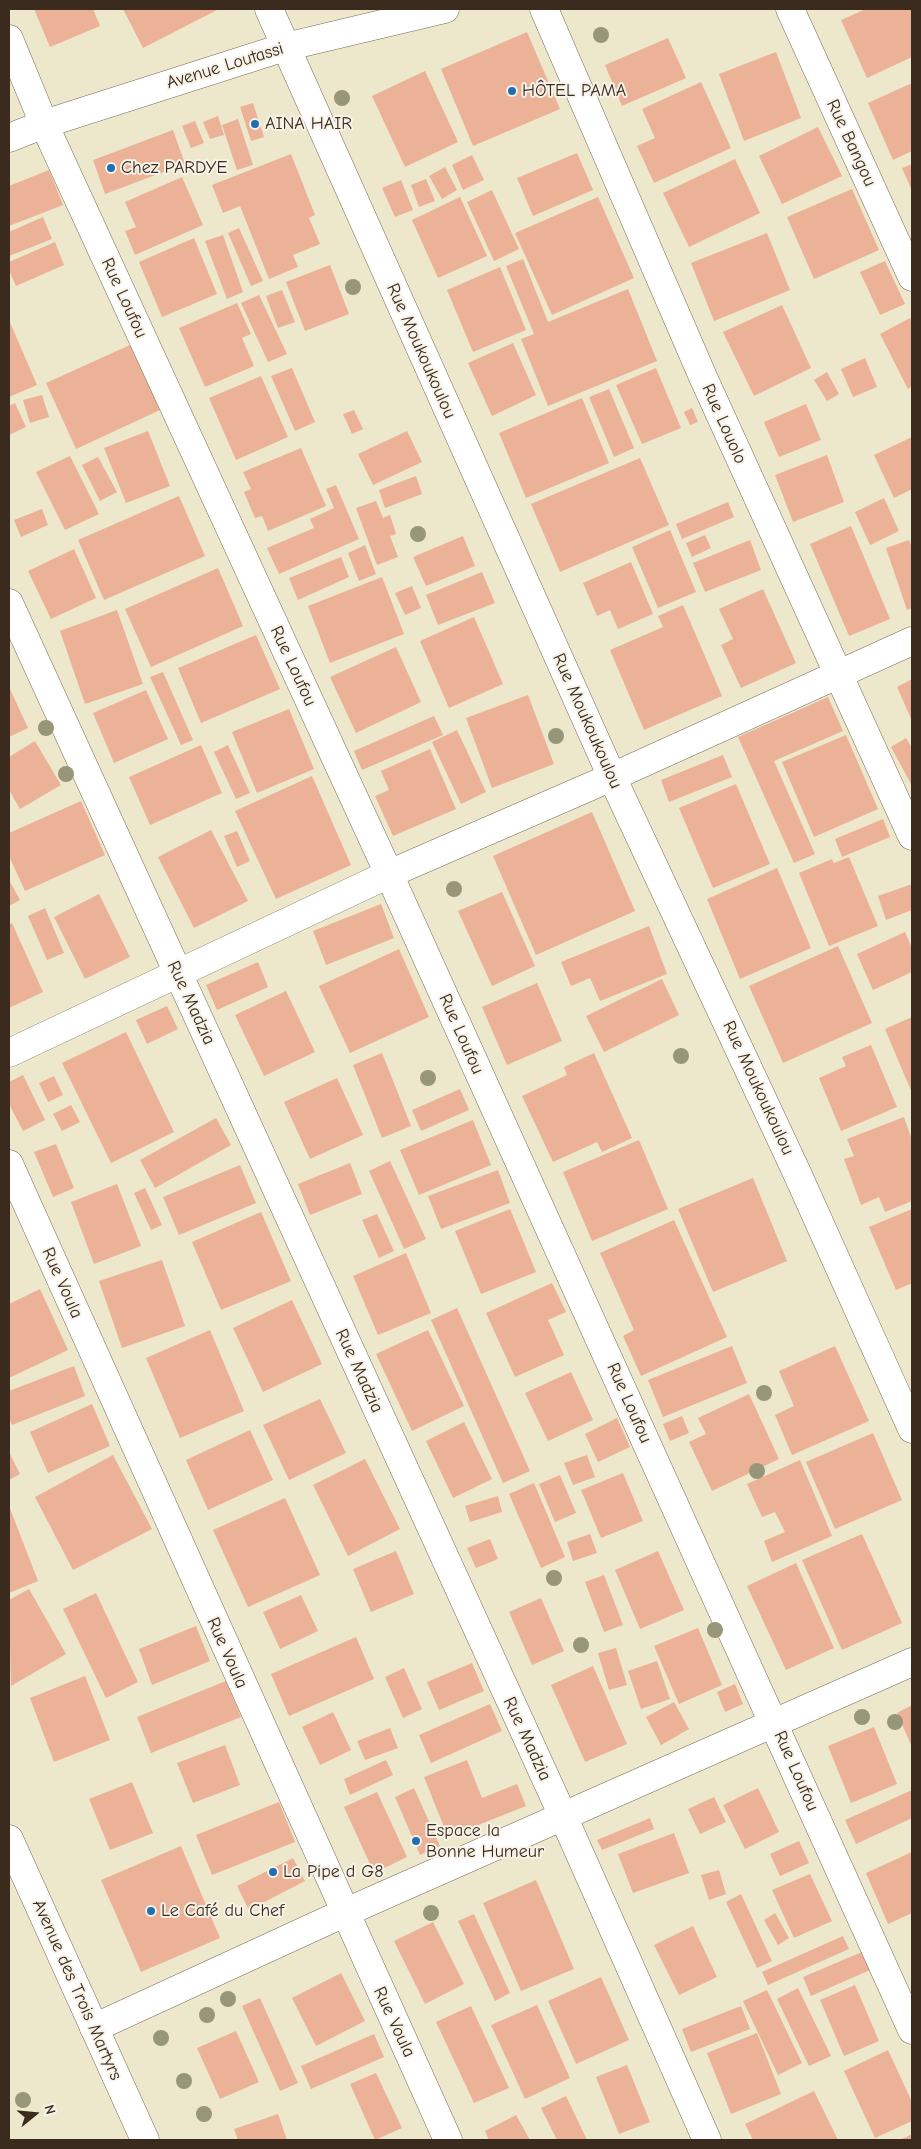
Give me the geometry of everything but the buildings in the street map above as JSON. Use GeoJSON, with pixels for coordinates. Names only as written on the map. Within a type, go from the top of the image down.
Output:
{"type":"FeatureCollection","features":[{"type":"Feature","properties":{"kind":"street","name":"Rue Moukoukoulou"},"geometry":{"type":"LineString","coordinates":[[269,9],[612,777],[798,1173],[912,1429]]}},
{"type":"Feature","properties":{"kind":"street","name":"Avenue Loutassi"},"geometry":{"type":"LineString","coordinates":[[9,138],[44,124],[285,47],[445,9]]}},
{"type":"Feature","properties":{"kind":"street","name":"Rue Louolo"},"geometry":{"type":"LineString","coordinates":[[544,9],[703,377],[912,836]]}},
{"type":"Feature","properties":{"kind":"street","name":"Rue Bangou"},"geometry":{"type":"LineString","coordinates":[[790,9],[912,277]]}},
{"type":"Feature","properties":{"kind":"street","name":"Rue Loufou"},"geometry":{"type":"LineString","coordinates":[[9,39],[44,124],[389,874],[912,2030]]}},
{"type":"Feature","properties":{"kind":"street","name":"Rue Madzia"},"geometry":{"type":"LineString","coordinates":[[9,603],[562,1816],[707,2140]]}},
{"type":"Feature","properties":{"kind":"street"},"geometry":{"type":"LineString","coordinates":[[9,1053],[389,874],[612,777],[912,641]]}},
{"type":"Feature","properties":{"kind":"street","name":"Rue Voula"},"geometry":{"type":"LineString","coordinates":[[9,1164],[344,1913],[448,2140]]}},
{"type":"Feature","properties":{"kind":"street"},"geometry":{"type":"LineString","coordinates":[[94,2028],[344,1913],[912,1662]]}},
{"type":"Feature","properties":{"kind":"street","name":"Avenue des Trois Martyrs"},"geometry":{"type":"LineString","coordinates":[[9,1839],[145,2140]]}},
{"type":"Feature","properties":{"kind":"place","name":"HÔTEL PAMA"},"geometry":{"type":"Point","coordinates":[512,91]}},
{"type":"Feature","properties":{"kind":"place","name":"AINA HAIR"},"geometry":{"type":"Point","coordinates":[255,124]}},
{"type":"Feature","properties":{"kind":"place","name":"Chez PARDYE"},"geometry":{"type":"Point","coordinates":[111,168]}},
{"type":"Feature","properties":{"kind":"place","name":"Espace la Bonne Humeur"},"geometry":{"type":"Point","coordinates":[416,1841]}},
{"type":"Feature","properties":{"kind":"place","name":"La Pipe d G8"},"geometry":{"type":"Point","coordinates":[273,1872]}},
{"type":"Feature","properties":{"kind":"place","name":"Le Café du Chef"},"geometry":{"type":"Point","coordinates":[151,1911]}}]}
